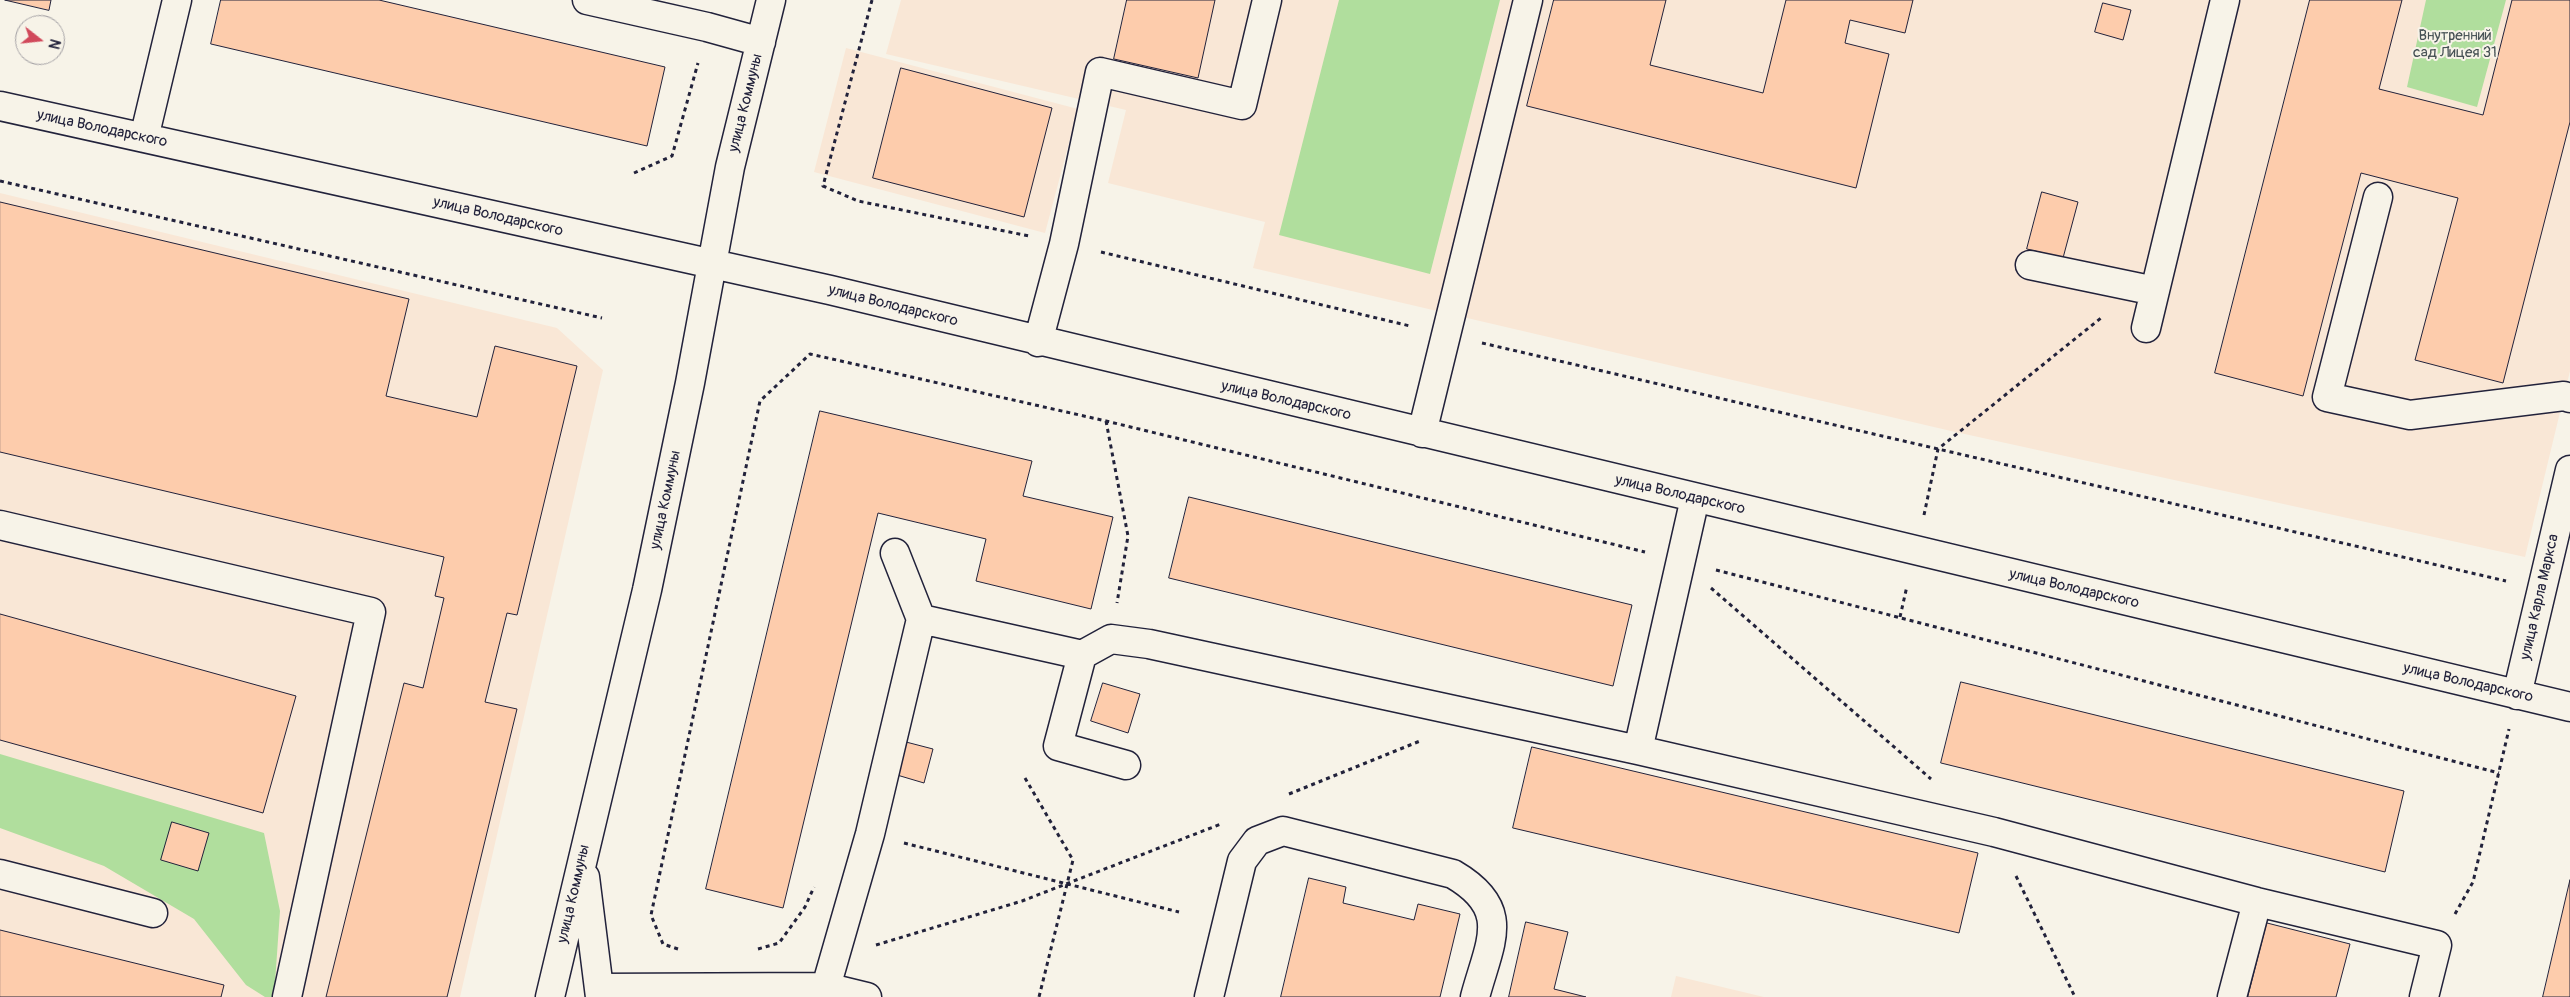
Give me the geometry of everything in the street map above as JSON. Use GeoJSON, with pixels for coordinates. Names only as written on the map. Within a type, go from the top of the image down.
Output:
{"type":"FeatureCollection","features":[{"type":"Feature","properties":{"kind":"street"},"geometry":{"type":"LineString","coordinates":[[144,138],[177,0]]}},
{"type":"Feature","properties":{"kind":"street"},"geometry":{"type":"LineString","coordinates":[[587,0],[708,27],[761,42]]}},
{"type":"Feature","properties":{"kind":"street","name":"улица Коммуны"},"geometry":{"type":"LineString","coordinates":[[550,997],[647,590],[730,168],[771,0]]}},
{"type":"Feature","properties":{"kind":"street"},"geometry":{"type":"LineString","coordinates":[[1038,342],[1064,244],[1100,72],[1242,105],[1267,0]]}},
{"type":"Feature","properties":{"kind":"street"},"geometry":{"type":"LineString","coordinates":[[1422,433],[1528,0]]}},
{"type":"Feature","properties":{"kind":"street"},"geometry":{"type":"LineString","coordinates":[[2146,328],[2147,290],[2225,0]]}},
{"type":"Feature","properties":{"kind":"street","name":"улица Володарского"},"geometry":{"type":"LineString","coordinates":[[0,106],[839,292],[1038,342],[2570,707]]}},
{"type":"Feature","properties":{"kind":"street"},"geometry":{"type":"LineString","coordinates":[[2378,197],[2327,397],[2410,415],[2564,396],[2570,398]]}},
{"type":"Feature","properties":{"kind":"street"},"geometry":{"type":"LineString","coordinates":[[2030,265],[2147,290]]}},
{"type":"Feature","properties":{"kind":"street","name":"улица Карла Маркса"},"geometry":{"type":"LineString","coordinates":[[2516,695],[2570,470]]}},
{"type":"Feature","properties":{"kind":"street"},"geometry":{"type":"LineString","coordinates":[[1638,750],[1695,498]]}},
{"type":"Feature","properties":{"kind":"street"},"geometry":{"type":"LineString","coordinates":[[0,525],[371,612],[287,997]]}},
{"type":"Feature","properties":{"kind":"street"},"geometry":{"type":"LineString","coordinates":[[826,987],[870,834],[921,619],[895,553]]}},
{"type":"Feature","properties":{"kind":"street"},"geometry":{"type":"LineString","coordinates":[[921,619],[1082,655],[1111,639],[1149,644],[1638,750],[1994,832],[2257,902],[2437,945],[2424,997]]}},
{"type":"Feature","properties":{"kind":"street"},"geometry":{"type":"LineString","coordinates":[[1082,655],[1058,746],[1126,765]]}},
{"type":"Feature","properties":{"kind":"street"},"geometry":{"type":"LineString","coordinates":[[1209,997],[1242,861],[1258,841],[1283,831],[1452,874],[1472,885],[1487,901],[1494,926],[1475,997]]}},
{"type":"Feature","properties":{"kind":"street"},"geometry":{"type":"LineString","coordinates":[[583,858],[599,992],[651,993],[826,987],[867,997]]}},
{"type":"Feature","properties":{"kind":"street"},"geometry":{"type":"LineString","coordinates":[[0,874],[153,913]]}},
{"type":"Feature","properties":{"kind":"street"},"geometry":{"type":"LineString","coordinates":[[2232,997],[2257,902]]}},
{"type":"Feature","properties":{"kind":"path"},"geometry":{"type":"LineString","coordinates":[[872,0],[823,186],[858,201],[1064,244],[1445,335],[2542,589]]}},
{"type":"Feature","properties":{"kind":"path"},"geometry":{"type":"LineString","coordinates":[[634,173],[672,156],[708,27]]}},
{"type":"Feature","properties":{"kind":"path"},"geometry":{"type":"LineString","coordinates":[[0,181],[602,318]]}},
{"type":"Feature","properties":{"kind":"path"},"geometry":{"type":"LineString","coordinates":[[1900,617],[1938,449],[2147,290]]}},
{"type":"Feature","properties":{"kind":"path"},"geometry":{"type":"LineString","coordinates":[[680,950],[663,944],[651,915],[758,411],[760,402],[810,354]]}},
{"type":"Feature","properties":{"kind":"path"},"geometry":{"type":"LineString","coordinates":[[1106,421],[1128,536],[1111,639]]}},
{"type":"Feature","properties":{"kind":"path"},"geometry":{"type":"LineString","coordinates":[[1681,561],[1934,781]]}},
{"type":"Feature","properties":{"kind":"path"},"geometry":{"type":"LineString","coordinates":[[2437,945],[2473,882],[2516,695]]}},
{"type":"Feature","properties":{"kind":"path"},"geometry":{"type":"LineString","coordinates":[[1283,796],[1426,738]]}},
{"type":"Feature","properties":{"kind":"path"},"geometry":{"type":"LineString","coordinates":[[1025,778],[1073,860],[1039,997]]}},
{"type":"Feature","properties":{"kind":"path"},"geometry":{"type":"LineString","coordinates":[[835,957],[1022,901],[1225,822]]}},
{"type":"Feature","properties":{"kind":"path"},"geometry":{"type":"LineString","coordinates":[[1994,832],[2075,997]]}},
{"type":"Feature","properties":{"kind":"path"},"geometry":{"type":"LineString","coordinates":[[870,834],[1179,912]]}},
{"type":"Feature","properties":{"kind":"path"},"geometry":{"type":"LineString","coordinates":[[755,949],[779,943],[805,907],[817,880]]}},
{"type":"Feature","properties":{"kind":"shaded area"},"geometry":{"type":"Polygon","coordinates":[[[901,0],[2570,0],[2570,371],[2525,557],[1951,431],[1253,268],[1265,222],[1108,183],[1126,110],[886,54],[901,0]]]}},
{"type":"Feature","properties":{"kind":"shaded area"},"geometry":{"type":"Polygon","coordinates":[[[846,48],[1078,109],[1045,233],[814,172],[846,48]]]}},
{"type":"Feature","properties":{"kind":"shaded area"},"geometry":{"type":"Polygon","coordinates":[[[0,193],[557,328],[603,370],[460,997],[0,997],[0,193]]]}},
{"type":"Feature","properties":{"kind":"shaded area"},"geometry":{"type":"Polygon","coordinates":[[[1676,976],[1764,997],[1671,997],[1676,976]]]}},
{"type":"Feature","properties":{"kind":"green space"},"geometry":{"type":"Polygon","coordinates":[[[1339,0],[1500,0],[1430,274],[1279,235],[1339,0]]]}},
{"type":"Feature","properties":{"kind":"green space","name":"Внутренний сад Лицея 31"},"geometry":{"type":"Polygon","coordinates":[[[2426,0],[2506,0],[2477,107],[2407,87],[2426,0]]]}},
{"type":"Feature","properties":{"kind":"green space"},"geometry":{"type":"Polygon","coordinates":[[[0,754],[264,833],[280,911],[274,997],[265,997],[246,985],[194,919],[104,866],[0,828],[0,754]]]}},
{"type":"Feature","properties":{"kind":"building"},"geometry":{"type":"Polygon","coordinates":[[[5,0],[51,0],[49,10],[5,0]]]}},
{"type":"Feature","properties":{"kind":"building"},"geometry":{"type":"Polygon","coordinates":[[[221,0],[379,0],[665,67],[647,146],[211,44],[221,0]]]}},
{"type":"Feature","properties":{"kind":"building"},"geometry":{"type":"Polygon","coordinates":[[[1127,0],[1215,0],[1198,78],[1114,59],[1127,0]]]}},
{"type":"Feature","properties":{"kind":"building"},"geometry":{"type":"Polygon","coordinates":[[[1554,0],[1666,0],[1650,65],[1763,93],[1786,0],[1913,0],[1905,33],[1850,20],[1845,43],[1889,54],[1856,188],[1527,106],[1554,0]]]}},
{"type":"Feature","properties":{"kind":"building"},"geometry":{"type":"Polygon","coordinates":[[[2310,0],[2402,0],[2379,89],[2483,115],[2512,0],[2570,0],[2570,122],[2503,383],[2415,360],[2458,198],[2361,173],[2303,396],[2215,373],[2310,0]]]}},
{"type":"Feature","properties":{"kind":"building"},"geometry":{"type":"Polygon","coordinates":[[[2103,3],[2131,10],[2123,40],[2095,32],[2103,3]]]}},
{"type":"Feature","properties":{"kind":"building"},"geometry":{"type":"Polygon","coordinates":[[[901,68],[1052,108],[1024,217],[873,178],[901,68]]]}},
{"type":"Feature","properties":{"kind":"building"},"geometry":{"type":"Polygon","coordinates":[[[2042,192],[2078,202],[2063,258],[2027,249],[2042,192]]]}},
{"type":"Feature","properties":{"kind":"building"},"geometry":{"type":"Polygon","coordinates":[[[0,202],[409,299],[386,396],[477,417],[495,346],[577,366],[517,615],[507,613],[485,702],[517,709],[447,997],[326,997],[404,683],[423,688],[444,598],[435,596],[444,557],[0,452],[0,202]]]}},
{"type":"Feature","properties":{"kind":"building"},"geometry":{"type":"Polygon","coordinates":[[[820,411],[1032,461],[1023,496],[1113,517],[1091,609],[976,581],[986,539],[878,513],[783,908],[706,889],[820,411]]]}},
{"type":"Feature","properties":{"kind":"building"},"geometry":{"type":"Polygon","coordinates":[[[1189,497],[1632,605],[1613,686],[1169,578],[1189,497]]]}},
{"type":"Feature","properties":{"kind":"building"},"geometry":{"type":"Polygon","coordinates":[[[0,614],[296,696],[263,813],[0,740],[0,614]]]}},
{"type":"Feature","properties":{"kind":"building"},"geometry":{"type":"Polygon","coordinates":[[[1961,682],[2404,791],[2385,872],[1941,763],[1961,682]]]}},
{"type":"Feature","properties":{"kind":"building"},"geometry":{"type":"Polygon","coordinates":[[[1103,683],[1140,694],[1128,733],[1091,721],[1103,683]]]}},
{"type":"Feature","properties":{"kind":"building"},"geometry":{"type":"Polygon","coordinates":[[[906,742],[933,749],[924,783],[897,775],[906,742]]]}},
{"type":"Feature","properties":{"kind":"building"},"geometry":{"type":"Polygon","coordinates":[[[1532,747],[1978,853],[1959,933],[1513,828],[1532,747]]]}},
{"type":"Feature","properties":{"kind":"building"},"geometry":{"type":"Polygon","coordinates":[[[172,822],[209,833],[198,871],[161,860],[172,822]]]}},
{"type":"Feature","properties":{"kind":"building"},"geometry":{"type":"Polygon","coordinates":[[[1309,878],[1346,887],[1343,903],[1414,920],[1418,904],[1460,914],[1440,997],[1281,997],[1309,878]]]}},
{"type":"Feature","properties":{"kind":"building"},"geometry":{"type":"Polygon","coordinates":[[[2570,880],[2570,997],[2543,997],[2570,880]]]}},
{"type":"Feature","properties":{"kind":"building"},"geometry":{"type":"Polygon","coordinates":[[[1526,922],[1568,932],[1554,989],[1586,997],[1509,997],[1526,922]]]}},
{"type":"Feature","properties":{"kind":"building"},"geometry":{"type":"Polygon","coordinates":[[[2267,923],[2350,944],[2336,997],[2248,997],[2267,923]]]}},
{"type":"Feature","properties":{"kind":"building"},"geometry":{"type":"Polygon","coordinates":[[[0,930],[224,985],[221,997],[0,997],[0,930]]]}}]}
